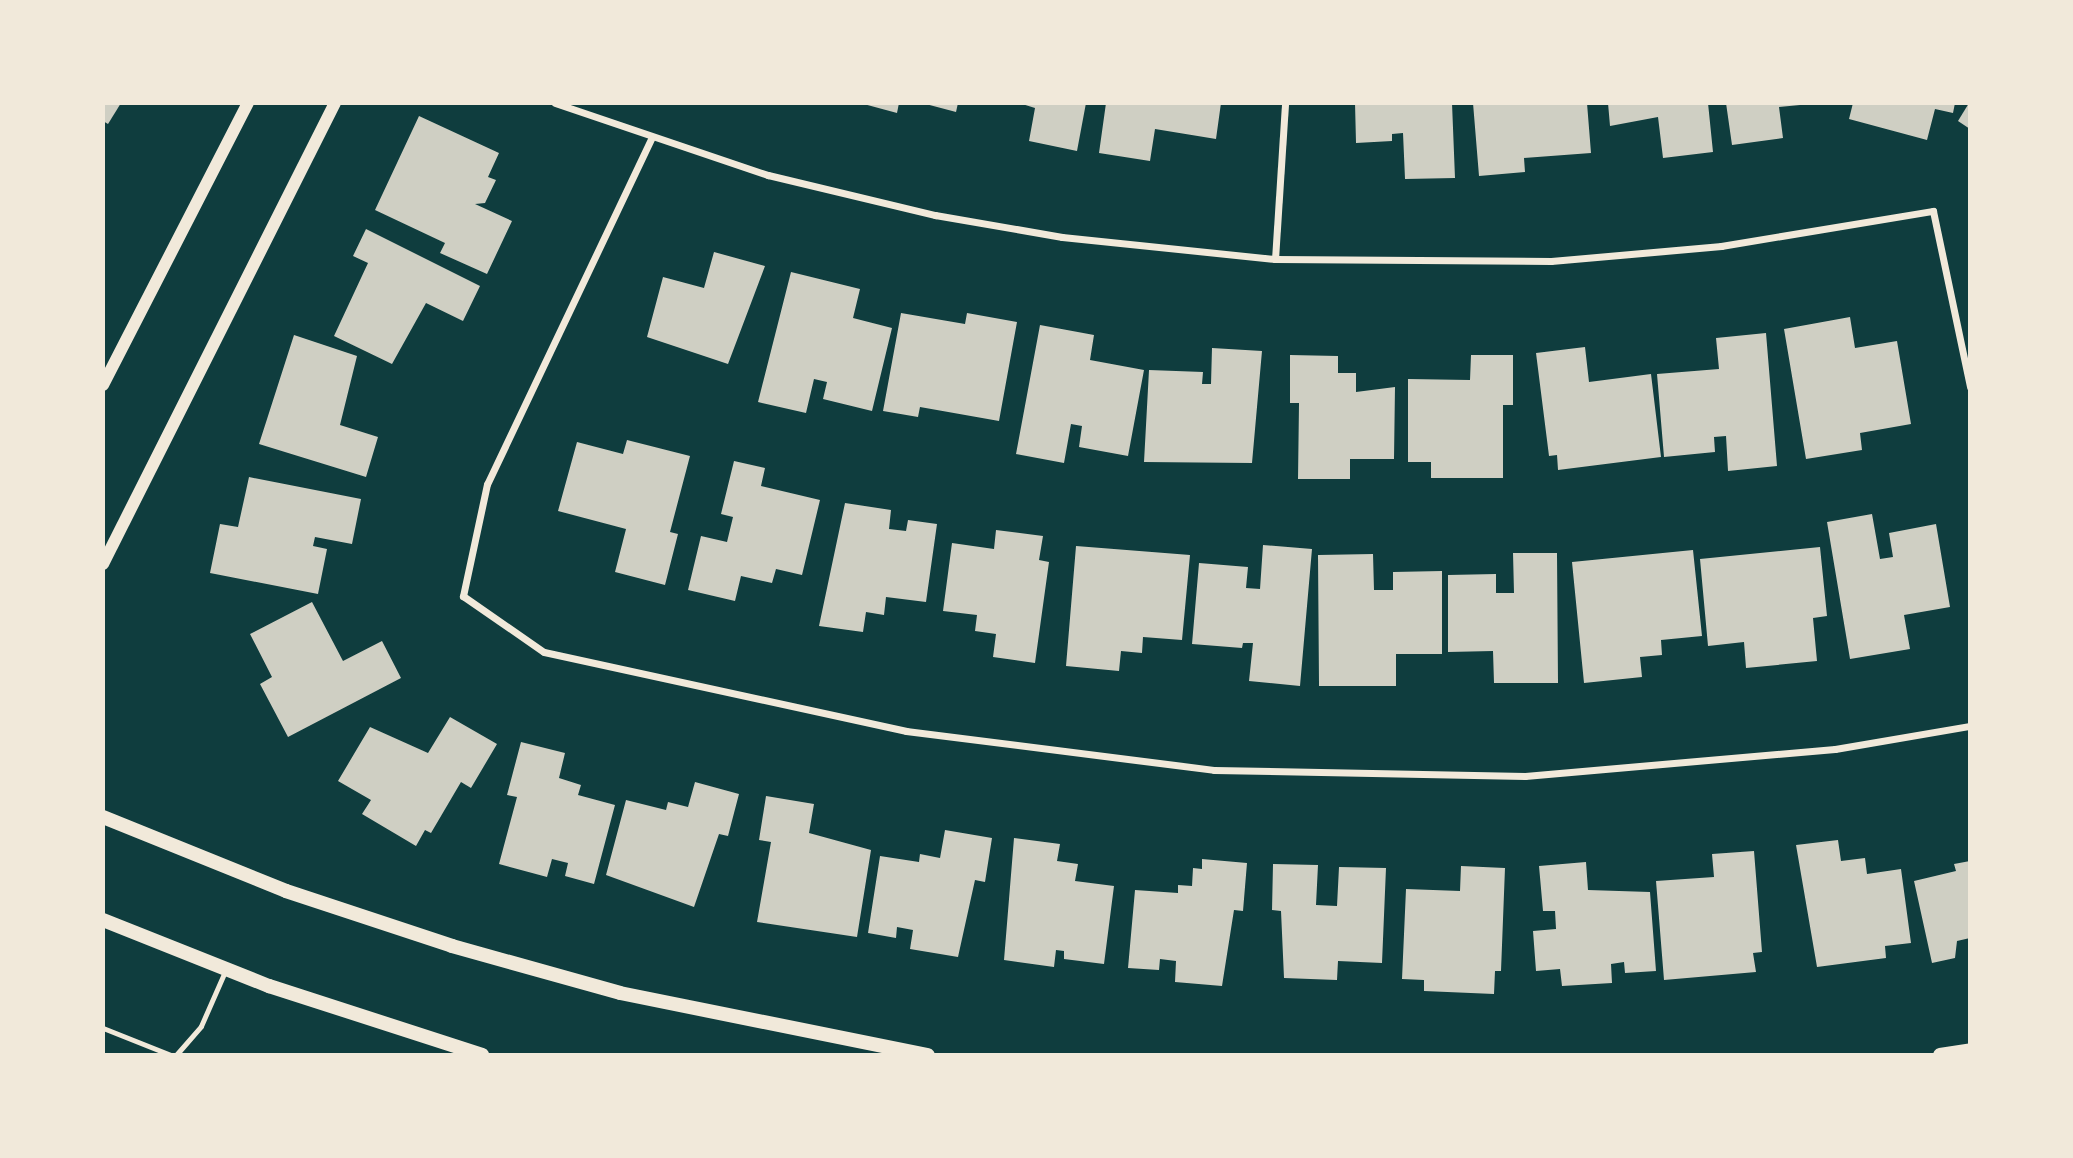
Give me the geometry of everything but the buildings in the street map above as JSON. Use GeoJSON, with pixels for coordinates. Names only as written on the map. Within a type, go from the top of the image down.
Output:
{"type":"FeatureCollection","features":[{"type":"Feature","properties":{"kind":"main road"},"geometry":{"type":"LineString","coordinates":[[103,817],[286,891],[452,946],[620,993],[928,1055]]}},
{"type":"Feature","properties":{"kind":"main road"},"geometry":{"type":"LineString","coordinates":[[103,920],[226,970],[482,1055]]}},
{"type":"Feature","properties":{"kind":"main road"},"geometry":{"type":"LineString","coordinates":[[1940,1055],[1970,1050]]}},
{"type":"Feature","properties":{"kind":"street"},"geometry":{"type":"LineString","coordinates":[[103,385],[248,103]]}},
{"type":"Feature","properties":{"kind":"street"},"geometry":{"type":"LineString","coordinates":[[103,564],[335,103]]}},
{"type":"Feature","properties":{"kind":"street"},"geometry":{"type":"LineString","coordinates":[[555,103],[651,139],[935,215],[1062,237],[1275,259],[1550,261],[1721,246],[1933,211],[1970,387]]}},
{"type":"Feature","properties":{"kind":"street"},"geometry":{"type":"LineString","coordinates":[[1275,259],[1284,103]]}},
{"type":"Feature","properties":{"kind":"street"},"geometry":{"type":"LineString","coordinates":[[651,139],[487,484],[463,596],[544,652],[753,701],[1046,753],[1214,770],[1538,775],[1835,749],[1970,726]]}},
{"type":"Feature","properties":{"kind":"lane"},"geometry":{"type":"LineString","coordinates":[[103,1028],[174,1055],[201,1026],[226,970]]}}]}
